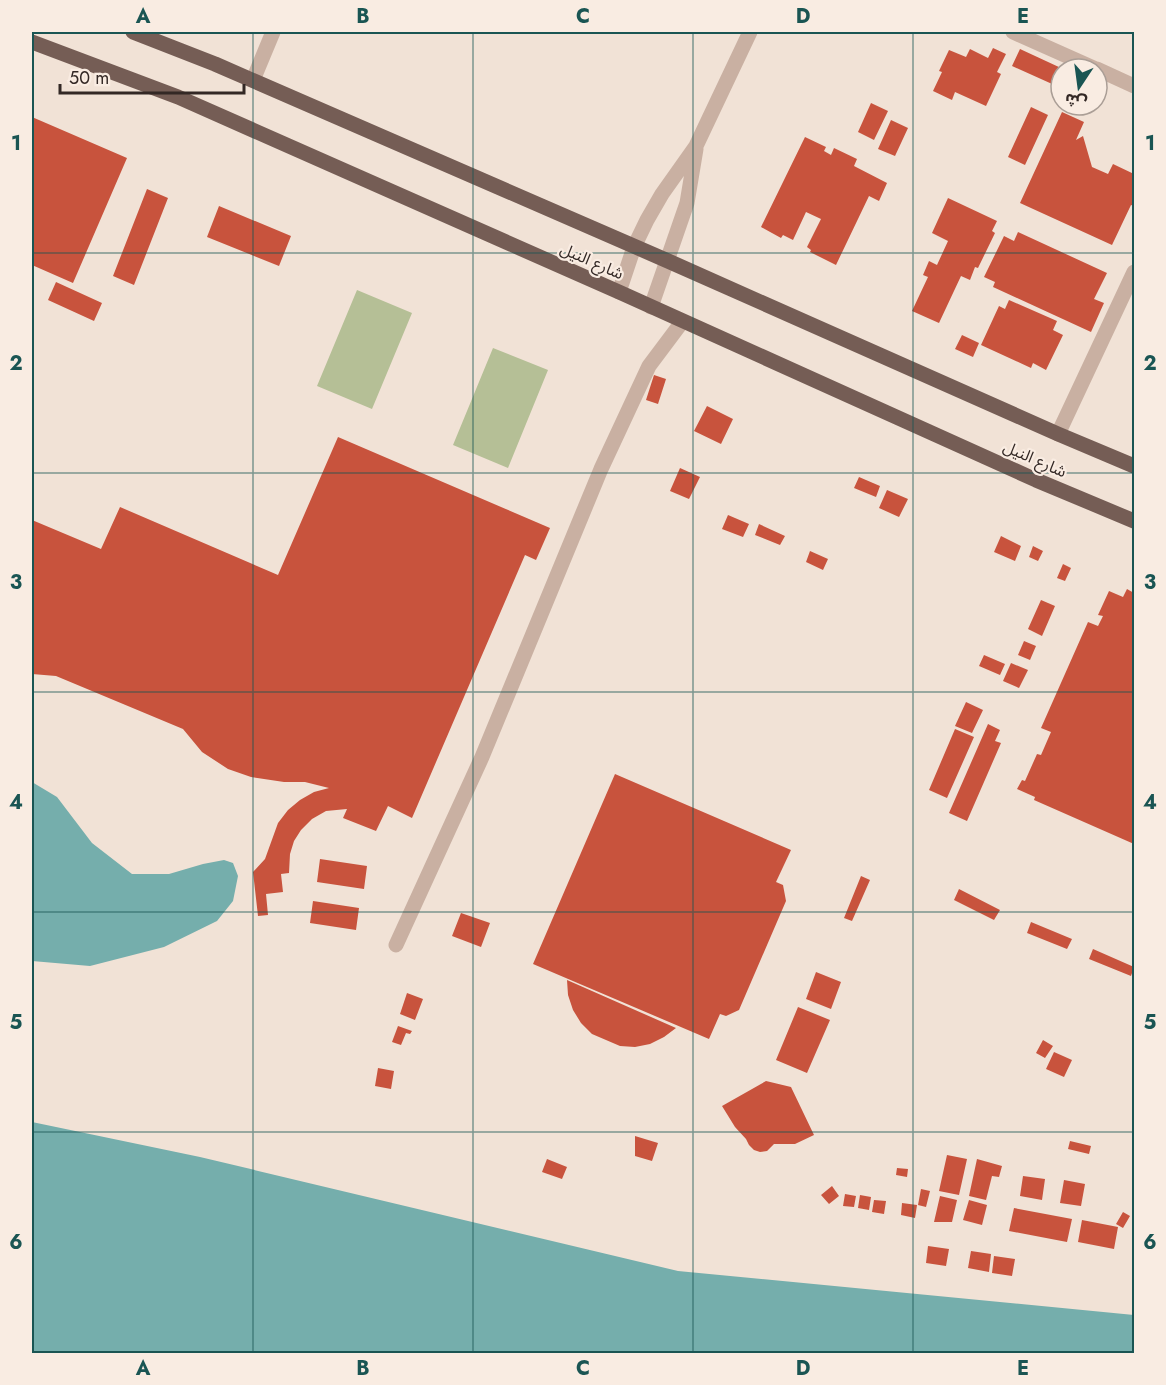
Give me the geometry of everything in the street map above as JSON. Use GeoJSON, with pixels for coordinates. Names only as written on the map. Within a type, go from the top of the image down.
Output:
{"type":"FeatureCollection","features":[{"type":"Feature","properties":{"kind":"main road","name":"شارع النيل"},"geometry":{"type":"LineString","coordinates":[[133,32],[253,80],[1134,466]]}},
{"type":"Feature","properties":{"kind":"main road","name":"شارع النيل"},"geometry":{"type":"LineString","coordinates":[[32,42],[178,97],[1036,480],[1134,521]]}},
{"type":"Feature","properties":{"kind":"street"},"geometry":{"type":"LineString","coordinates":[[253,80],[273,32]]}},
{"type":"Feature","properties":{"kind":"street"},"geometry":{"type":"LineString","coordinates":[[619,292],[634,247],[662,194],[696,146],[750,32]]}},
{"type":"Feature","properties":{"kind":"street"},"geometry":{"type":"LineString","coordinates":[[1013,32],[1069,57]]}},
{"type":"Feature","properties":{"kind":"street"},"geometry":{"type":"LineString","coordinates":[[1109,75],[1134,86]]}},
{"type":"Feature","properties":{"kind":"street"},"geometry":{"type":"LineString","coordinates":[[651,307],[687,203],[696,146]]}},
{"type":"Feature","properties":{"kind":"street"},"geometry":{"type":"LineString","coordinates":[[1058,434],[1134,272]]}},
{"type":"Feature","properties":{"kind":"street"},"geometry":{"type":"LineString","coordinates":[[396,945],[482,757],[606,458],[649,366],[682,322]]}},
{"type":"Feature","properties":{"kind":"green space"},"geometry":{"type":"Polygon","coordinates":[[[357,290],[412,313],[372,409],[317,386],[357,290]]]}},
{"type":"Feature","properties":{"kind":"green space"},"geometry":{"type":"Polygon","coordinates":[[[493,348],[548,370],[508,468],[453,445],[493,348]]]}},
{"type":"Feature","properties":{"kind":"water"},"geometry":{"type":"Polygon","coordinates":[[[32,782],[57,797],[92,843],[132,874],[169,874],[224,860],[233,863],[238,876],[233,901],[217,921],[164,947],[90,966],[32,961],[32,782]]]}},
{"type":"Feature","properties":{"kind":"water"},"geometry":{"type":"Polygon","coordinates":[[[32,1122],[200,1157],[678,1271],[1134,1315],[1134,1353],[32,1353],[32,1122]]]}},
{"type":"Feature","properties":{"kind":"building"},"geometry":{"type":"Polygon","coordinates":[[[993,48],[1006,54],[997,72],[1001,74],[986,106],[955,92],[952,100],[933,91],[949,50],[966,57],[970,49],[988,58],[993,48]]]}},
{"type":"Feature","properties":{"kind":"building"},"geometry":{"type":"Polygon","coordinates":[[[1020,49],[1049,62],[1049,83],[1012,66],[1020,49]]]}},
{"type":"Feature","properties":{"kind":"building"},"geometry":{"type":"Polygon","coordinates":[[[871,103],[888,111],[874,140],[858,132],[871,103]]]}},
{"type":"Feature","properties":{"kind":"building"},"geometry":{"type":"Polygon","coordinates":[[[1031,107],[1048,115],[1025,165],[1008,157],[1031,107]]]}},
{"type":"Feature","properties":{"kind":"building"},"geometry":{"type":"Polygon","coordinates":[[[32,117],[127,158],[73,283],[32,265],[32,117]]]}},
{"type":"Feature","properties":{"kind":"building"},"geometry":{"type":"Polygon","coordinates":[[[1060,117],[1073,117],[1084,122],[1076,140],[1083,136],[1092,167],[1108,174],[1113,164],[1134,174],[1134,206],[1131,205],[1112,245],[1020,203],[1060,117]]]}},
{"type":"Feature","properties":{"kind":"building"},"geometry":{"type":"Polygon","coordinates":[[[891,120],[908,128],[895,156],[878,149],[891,120]]]}},
{"type":"Feature","properties":{"kind":"building"},"geometry":{"type":"Polygon","coordinates":[[[805,137],[826,147],[824,151],[831,155],[834,148],[857,159],[854,166],[887,183],[879,201],[869,196],[836,265],[810,252],[811,250],[807,247],[821,219],[806,212],[793,240],[783,235],[781,238],[761,227],[805,137]]]}},
{"type":"Feature","properties":{"kind":"building"},"geometry":{"type":"Polygon","coordinates":[[[147,189],[168,198],[134,285],[113,276],[147,189]]]}},
{"type":"Feature","properties":{"kind":"building"},"geometry":{"type":"Polygon","coordinates":[[[948,198],[997,221],[992,231],[995,233],[978,268],[975,267],[970,280],[961,276],[939,323],[912,311],[928,277],[923,275],[929,261],[937,265],[948,241],[932,233],[948,198]]]}},
{"type":"Feature","properties":{"kind":"building"},"geometry":{"type":"Polygon","coordinates":[[[219,206],[291,236],[279,266],[207,237],[219,206]]]}},
{"type":"Feature","properties":{"kind":"building"},"geometry":{"type":"Polygon","coordinates":[[[1018,232],[1107,273],[1094,299],[1104,303],[1091,332],[993,287],[995,282],[984,277],[1004,236],[1014,241],[1018,232]]]}},
{"type":"Feature","properties":{"kind":"building"},"geometry":{"type":"Polygon","coordinates":[[[56,282],[102,303],[94,321],[48,300],[56,282]]]}},
{"type":"Feature","properties":{"kind":"building"},"geometry":{"type":"Polygon","coordinates":[[[1009,300],[1057,321],[1053,330],[1063,335],[1046,370],[1033,363],[1031,368],[981,345],[999,306],[1005,309],[1009,300]]]}},
{"type":"Feature","properties":{"kind":"building"},"geometry":{"type":"Polygon","coordinates":[[[962,335],[979,343],[973,357],[955,349],[962,335]]]}},
{"type":"Feature","properties":{"kind":"building"},"geometry":{"type":"Polygon","coordinates":[[[654,375],[666,379],[658,404],[646,400],[654,375]]]}},
{"type":"Feature","properties":{"kind":"building"},"geometry":{"type":"Polygon","coordinates":[[[707,406],[733,419],[721,444],[694,431],[707,406]]]}},
{"type":"Feature","properties":{"kind":"building"},"geometry":{"type":"Polygon","coordinates":[[[338,437],[550,528],[536,560],[525,555],[412,818],[388,806],[376,831],[343,818],[347,809],[326,811],[312,819],[294,841],[290,854],[289,873],[281,874],[283,892],[266,894],[268,915],[258,916],[253,872],[265,859],[278,823],[300,800],[314,792],[329,788],[305,782],[284,782],[251,777],[228,769],[202,752],[183,729],[56,676],[32,674],[32,520],[101,549],[120,507],[278,575],[338,437]]]}},
{"type":"Feature","properties":{"kind":"building"},"geometry":{"type":"Polygon","coordinates":[[[680,468],[700,477],[689,499],[670,491],[680,468]]]}},
{"type":"Feature","properties":{"kind":"building"},"geometry":{"type":"Polygon","coordinates":[[[859,477],[880,486],[876,497],[854,488],[859,477]]]}},
{"type":"Feature","properties":{"kind":"building"},"geometry":{"type":"Polygon","coordinates":[[[887,490],[908,499],[899,517],[879,508],[887,490]]]}},
{"type":"Feature","properties":{"kind":"building"},"geometry":{"type":"Polygon","coordinates":[[[728,515],[749,524],[743,537],[722,529],[728,515]]]}},
{"type":"Feature","properties":{"kind":"building"},"geometry":{"type":"Polygon","coordinates":[[[759,524],[785,536],[780,545],[755,535],[759,524]]]}},
{"type":"Feature","properties":{"kind":"building"},"geometry":{"type":"Polygon","coordinates":[[[1001,536],[1021,546],[1015,561],[994,552],[1001,536]]]}},
{"type":"Feature","properties":{"kind":"building"},"geometry":{"type":"Polygon","coordinates":[[[1033,546],[1043,551],[1038,561],[1029,557],[1033,546]]]}},
{"type":"Feature","properties":{"kind":"building"},"geometry":{"type":"Polygon","coordinates":[[[810,551],[828,559],[823,570],[806,562],[810,551]]]}},
{"type":"Feature","properties":{"kind":"building"},"geometry":{"type":"Polygon","coordinates":[[[1063,564],[1071,568],[1065,581],[1057,578],[1063,564]]]}},
{"type":"Feature","properties":{"kind":"building"},"geometry":{"type":"Polygon","coordinates":[[[1127,589],[1134,593],[1134,844],[1034,800],[1035,797],[1017,789],[1022,780],[1025,781],[1037,754],[1041,755],[1051,732],[1041,728],[1088,622],[1098,626],[1103,616],[1098,615],[1109,591],[1123,597],[1127,589]]]}},
{"type":"Feature","properties":{"kind":"building"},"geometry":{"type":"Polygon","coordinates":[[[1041,600],[1055,606],[1042,636],[1028,629],[1041,600]]]}},
{"type":"Feature","properties":{"kind":"building"},"geometry":{"type":"Polygon","coordinates":[[[1024,641],[1036,646],[1030,660],[1018,655],[1024,641]]]}},
{"type":"Feature","properties":{"kind":"building"},"geometry":{"type":"Polygon","coordinates":[[[984,655],[1005,664],[1000,675],[979,666],[984,655]]]}},
{"type":"Feature","properties":{"kind":"building"},"geometry":{"type":"Polygon","coordinates":[[[1011,663],[1028,670],[1019,688],[1003,681],[1011,663]]]}},
{"type":"Feature","properties":{"kind":"building"},"geometry":{"type":"Polygon","coordinates":[[[966,702],[983,710],[972,733],[955,726],[966,702]]]}},
{"type":"Feature","properties":{"kind":"building"},"geometry":{"type":"Polygon","coordinates":[[[988,724],[1000,730],[995,741],[1001,743],[967,821],[949,813],[988,724]]]}},
{"type":"Feature","properties":{"kind":"building"},"geometry":{"type":"Polygon","coordinates":[[[955,729],[974,737],[947,798],[929,790],[955,729]]]}},
{"type":"Feature","properties":{"kind":"building"},"geometry":{"type":"Polygon","coordinates":[[[615,774],[791,850],[776,882],[783,885],[786,901],[739,1010],[726,1016],[720,1014],[709,1039],[533,964],[615,774]]]}},
{"type":"Feature","properties":{"kind":"building"},"geometry":{"type":"Polygon","coordinates":[[[320,859],[367,866],[364,889],[317,882],[320,859]]]}},
{"type":"Feature","properties":{"kind":"building"},"geometry":{"type":"Polygon","coordinates":[[[861,876],[870,880],[852,921],[844,918],[861,876]]]}},
{"type":"Feature","properties":{"kind":"building"},"geometry":{"type":"Polygon","coordinates":[[[959,889],[1000,910],[994,920],[954,900],[959,889]]]}},
{"type":"Feature","properties":{"kind":"building"},"geometry":{"type":"Polygon","coordinates":[[[313,901],[359,908],[356,930],[310,923],[313,901]]]}},
{"type":"Feature","properties":{"kind":"building"},"geometry":{"type":"Polygon","coordinates":[[[461,913],[490,923],[481,947],[452,936],[461,913]]]}},
{"type":"Feature","properties":{"kind":"building"},"geometry":{"type":"Polygon","coordinates":[[[1031,922],[1072,939],[1067,949],[1027,933],[1031,922]]]}},
{"type":"Feature","properties":{"kind":"building"},"geometry":{"type":"Polygon","coordinates":[[[1093,949],[1134,967],[1131,976],[1089,959],[1093,949]]]}},
{"type":"Feature","properties":{"kind":"building"},"geometry":{"type":"Polygon","coordinates":[[[816,972],[841,982],[831,1009],[806,999],[816,972]]]}},
{"type":"Feature","properties":{"kind":"building"},"geometry":{"type":"Polygon","coordinates":[[[567,980],[676,1028],[650,1044],[635,1047],[620,1046],[592,1034],[573,1010],[568,995],[567,980]]]}},
{"type":"Feature","properties":{"kind":"building"},"geometry":{"type":"Polygon","coordinates":[[[407,993],[423,999],[415,1020],[400,1014],[407,993]]]}},
{"type":"Feature","properties":{"kind":"building"},"geometry":{"type":"Polygon","coordinates":[[[798,1007],[830,1020],[807,1073],[776,1060],[798,1007]]]}},
{"type":"Feature","properties":{"kind":"building"},"geometry":{"type":"Polygon","coordinates":[[[398,1026],[412,1031],[410,1034],[406,1033],[401,1045],[392,1042],[398,1026]]]}},
{"type":"Feature","properties":{"kind":"building"},"geometry":{"type":"Polygon","coordinates":[[[1043,1040],[1053,1046],[1045,1058],[1036,1053],[1043,1040]]]}},
{"type":"Feature","properties":{"kind":"building"},"geometry":{"type":"Polygon","coordinates":[[[1054,1052],[1072,1060],[1064,1077],[1046,1069],[1054,1052]]]}},
{"type":"Feature","properties":{"kind":"building"},"geometry":{"type":"Polygon","coordinates":[[[378,1068],[394,1071],[391,1089],[375,1086],[378,1068]]]}},
{"type":"Feature","properties":{"kind":"building"},"geometry":{"type":"Polygon","coordinates":[[[766,1081],[791,1087],[814,1135],[795,1144],[774,1144],[767,1151],[754,1150],[749,1145],[722,1106],[766,1081]]]}},
{"type":"Feature","properties":{"kind":"building"},"geometry":{"type":"Polygon","coordinates":[[[635,1136],[658,1143],[652,1161],[635,1156],[635,1136]]]}},
{"type":"Feature","properties":{"kind":"building"},"geometry":{"type":"Polygon","coordinates":[[[1070,1141],[1091,1146],[1089,1154],[1068,1149],[1070,1141]]]}},
{"type":"Feature","properties":{"kind":"building"},"geometry":{"type":"Polygon","coordinates":[[[947,1155],[967,1159],[959,1195],[939,1191],[947,1155]]]}},
{"type":"Feature","properties":{"kind":"building"},"geometry":{"type":"Polygon","coordinates":[[[547,1159],[567,1167],[562,1179],[542,1172],[547,1159]]]}},
{"type":"Feature","properties":{"kind":"building"},"geometry":{"type":"Polygon","coordinates":[[[977,1159],[1002,1166],[999,1177],[992,1176],[986,1200],[969,1196],[977,1159]]]}},
{"type":"Feature","properties":{"kind":"building"},"geometry":{"type":"Polygon","coordinates":[[[897,1168],[908,1169],[907,1177],[896,1175],[897,1168]]]}},
{"type":"Feature","properties":{"kind":"building"},"geometry":{"type":"Polygon","coordinates":[[[1023,1176],[1045,1179],[1042,1200],[1020,1196],[1023,1176]]]}},
{"type":"Feature","properties":{"kind":"building"},"geometry":{"type":"Polygon","coordinates":[[[1064,1180],[1085,1184],[1081,1206],[1060,1203],[1064,1180]]]}},
{"type":"Feature","properties":{"kind":"building"},"geometry":{"type":"Polygon","coordinates":[[[832,1186],[839,1196],[829,1204],[821,1195],[832,1186]]]}},
{"type":"Feature","properties":{"kind":"building"},"geometry":{"type":"Polygon","coordinates":[[[921,1189],[930,1191],[926,1207],[918,1205],[921,1189]]]}},
{"type":"Feature","properties":{"kind":"building"},"geometry":{"type":"Polygon","coordinates":[[[845,1194],[856,1196],[854,1207],[843,1206],[845,1194]]]}},
{"type":"Feature","properties":{"kind":"building"},"geometry":{"type":"Polygon","coordinates":[[[860,1195],[871,1197],[869,1210],[858,1208],[860,1195]]]}},
{"type":"Feature","properties":{"kind":"building"},"geometry":{"type":"Polygon","coordinates":[[[940,1196],[957,1200],[952,1222],[934,1222],[940,1196]]]}},
{"type":"Feature","properties":{"kind":"building"},"geometry":{"type":"Polygon","coordinates":[[[874,1200],[886,1201],[884,1214],[872,1212],[874,1200]]]}},
{"type":"Feature","properties":{"kind":"building"},"geometry":{"type":"Polygon","coordinates":[[[969,1200],[987,1205],[982,1225],[963,1220],[969,1200]]]}},
{"type":"Feature","properties":{"kind":"building"},"geometry":{"type":"Polygon","coordinates":[[[902,1203],[917,1205],[915,1218],[901,1215],[902,1203]]]}},
{"type":"Feature","properties":{"kind":"building"},"geometry":{"type":"Polygon","coordinates":[[[1014,1208],[1072,1219],[1067,1242],[1009,1231],[1014,1208]]]}},
{"type":"Feature","properties":{"kind":"building"},"geometry":{"type":"Polygon","coordinates":[[[1123,1212],[1130,1216],[1123,1228],[1116,1224],[1123,1212]]]}},
{"type":"Feature","properties":{"kind":"building"},"geometry":{"type":"Polygon","coordinates":[[[1082,1220],[1118,1227],[1114,1249],[1078,1242],[1082,1220]]]}},
{"type":"Feature","properties":{"kind":"building"},"geometry":{"type":"Polygon","coordinates":[[[928,1246],[949,1249],[946,1266],[926,1263],[928,1246]]]}},
{"type":"Feature","properties":{"kind":"building"},"geometry":{"type":"Polygon","coordinates":[[[971,1251],[991,1254],[989,1272],[968,1268],[971,1251]]]}},
{"type":"Feature","properties":{"kind":"building"},"geometry":{"type":"Polygon","coordinates":[[[994,1256],[1015,1259],[1012,1276],[992,1273],[994,1256]]]}}]}
